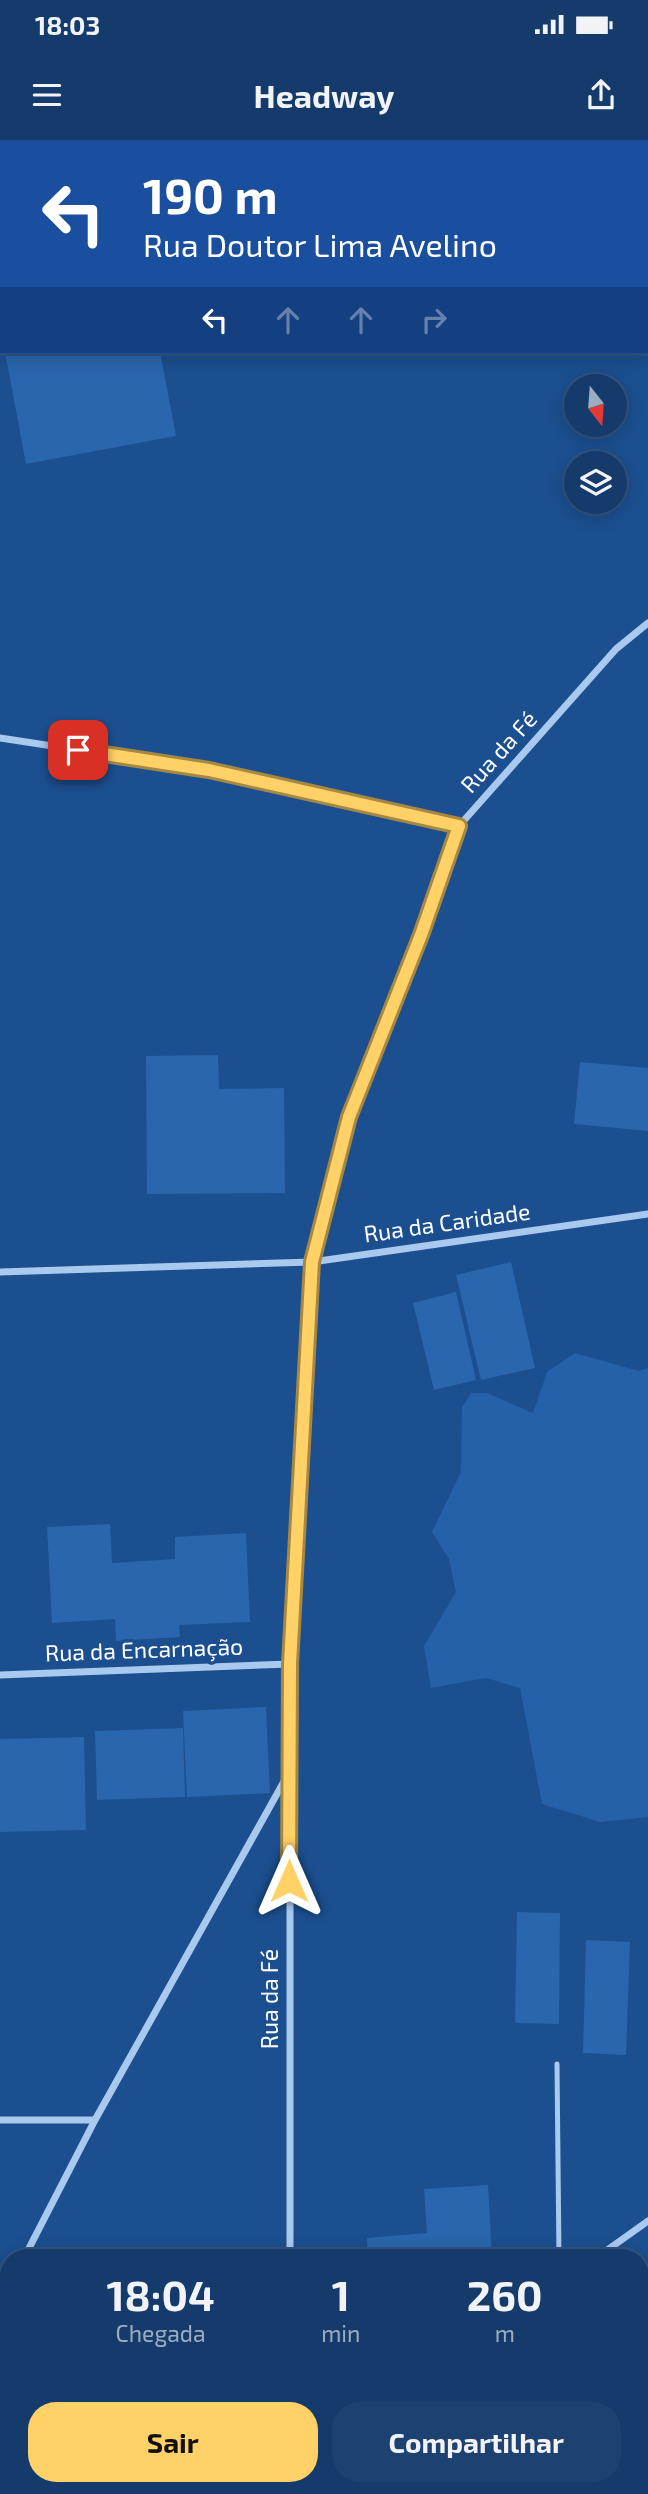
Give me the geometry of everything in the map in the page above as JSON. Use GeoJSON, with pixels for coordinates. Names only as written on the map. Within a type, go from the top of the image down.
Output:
{"type":"FeatureCollection","features":[{"type":"Feature","properties":{"kind":"street","name":"Rua da Fé"},"geometry":{"type":"LineString","coordinates":[[290,2249],[290,1664],[312,1262],[349,1117],[421,935],[459,826],[616,649],[648,623]]}},
{"type":"Feature","properties":{"kind":"street"},"geometry":{"type":"LineString","coordinates":[[0,738],[209,770],[459,826]]}},
{"type":"Feature","properties":{"kind":"street","name":"Rua da Caridade"},"geometry":{"type":"LineString","coordinates":[[0,1272],[312,1262],[648,1213]]}},
{"type":"Feature","properties":{"kind":"street","name":"Rua da Encarnação"},"geometry":{"type":"LineString","coordinates":[[0,1675],[290,1664]]}},
{"type":"Feature","properties":{"kind":"street"},"geometry":{"type":"LineString","coordinates":[[29,2249],[95,2120],[288,1773]]}},
{"type":"Feature","properties":{"kind":"street"},"geometry":{"type":"LineString","coordinates":[[0,2120],[95,2120]]}},
{"type":"Feature","properties":{"kind":"street"},"geometry":{"type":"LineString","coordinates":[[609,2249],[648,2221]]}},
{"type":"Feature","properties":{"kind":"lane"},"geometry":{"type":"LineString","coordinates":[[557,2064],[559,2249]]}},
{"type":"Feature","properties":{"kind":"shaded area"},"geometry":{"type":"Polygon","coordinates":[[[575,1353],[639,1371],[648,1368],[648,1817],[600,1822],[542,1804],[520,1688],[486,1678],[431,1688],[424,1646],[456,1592],[449,1559],[432,1532],[461,1472],[462,1407],[471,1393],[487,1393],[533,1413],[547,1372],[575,1353]]]}},
{"type":"Feature","properties":{"kind":"building"},"geometry":{"type":"Polygon","coordinates":[[[5,354],[160,354],[176,436],[26,464],[5,354]]]}},
{"type":"Feature","properties":{"kind":"building"},"geometry":{"type":"Polygon","coordinates":[[[218,1055],[219,1089],[284,1088],[285,1193],[147,1194],[146,1056],[218,1055]]]}},
{"type":"Feature","properties":{"kind":"building"},"geometry":{"type":"Polygon","coordinates":[[[580,1062],[648,1068],[648,1131],[574,1124],[580,1062]]]}},
{"type":"Feature","properties":{"kind":"building"},"geometry":{"type":"Polygon","coordinates":[[[511,1262],[535,1368],[481,1380],[456,1275],[511,1262]]]}},
{"type":"Feature","properties":{"kind":"building"},"geometry":{"type":"Polygon","coordinates":[[[456,1292],[476,1380],[434,1390],[413,1303],[456,1292]]]}},
{"type":"Feature","properties":{"kind":"building"},"geometry":{"type":"Polygon","coordinates":[[[110,1524],[112,1563],[175,1559],[175,1537],[246,1533],[250,1622],[179,1625],[180,1637],[116,1641],[115,1619],[52,1623],[47,1527],[110,1524]]]}},
{"type":"Feature","properties":{"kind":"building"},"geometry":{"type":"Polygon","coordinates":[[[266,1707],[270,1793],[187,1797],[183,1711],[266,1707]]]}},
{"type":"Feature","properties":{"kind":"building"},"geometry":{"type":"Polygon","coordinates":[[[183,1728],[185,1797],[97,1800],[95,1731],[183,1728]]]}},
{"type":"Feature","properties":{"kind":"building"},"geometry":{"type":"Polygon","coordinates":[[[84,1737],[86,1830],[0,1832],[0,1739],[84,1737]]]}},
{"type":"Feature","properties":{"kind":"building"},"geometry":{"type":"Polygon","coordinates":[[[517,1912],[560,1913],[559,2024],[515,2023],[517,1912]]]}},
{"type":"Feature","properties":{"kind":"building"},"geometry":{"type":"Polygon","coordinates":[[[586,1940],[630,1942],[626,2055],[583,2053],[586,1940]]]}},
{"type":"Feature","properties":{"kind":"building"},"geometry":{"type":"Polygon","coordinates":[[[488,2185],[492,2249],[368,2249],[367,2238],[427,2233],[424,2189],[488,2185]]]}},
{"type":"Feature","properties":{"kind":"route"},"geometry":{"type":"LineString","coordinates":[[78,750],[209,770],[459,826],[421,935],[349,1117],[312,1262],[290,1664],[289,1881]]}}]}
